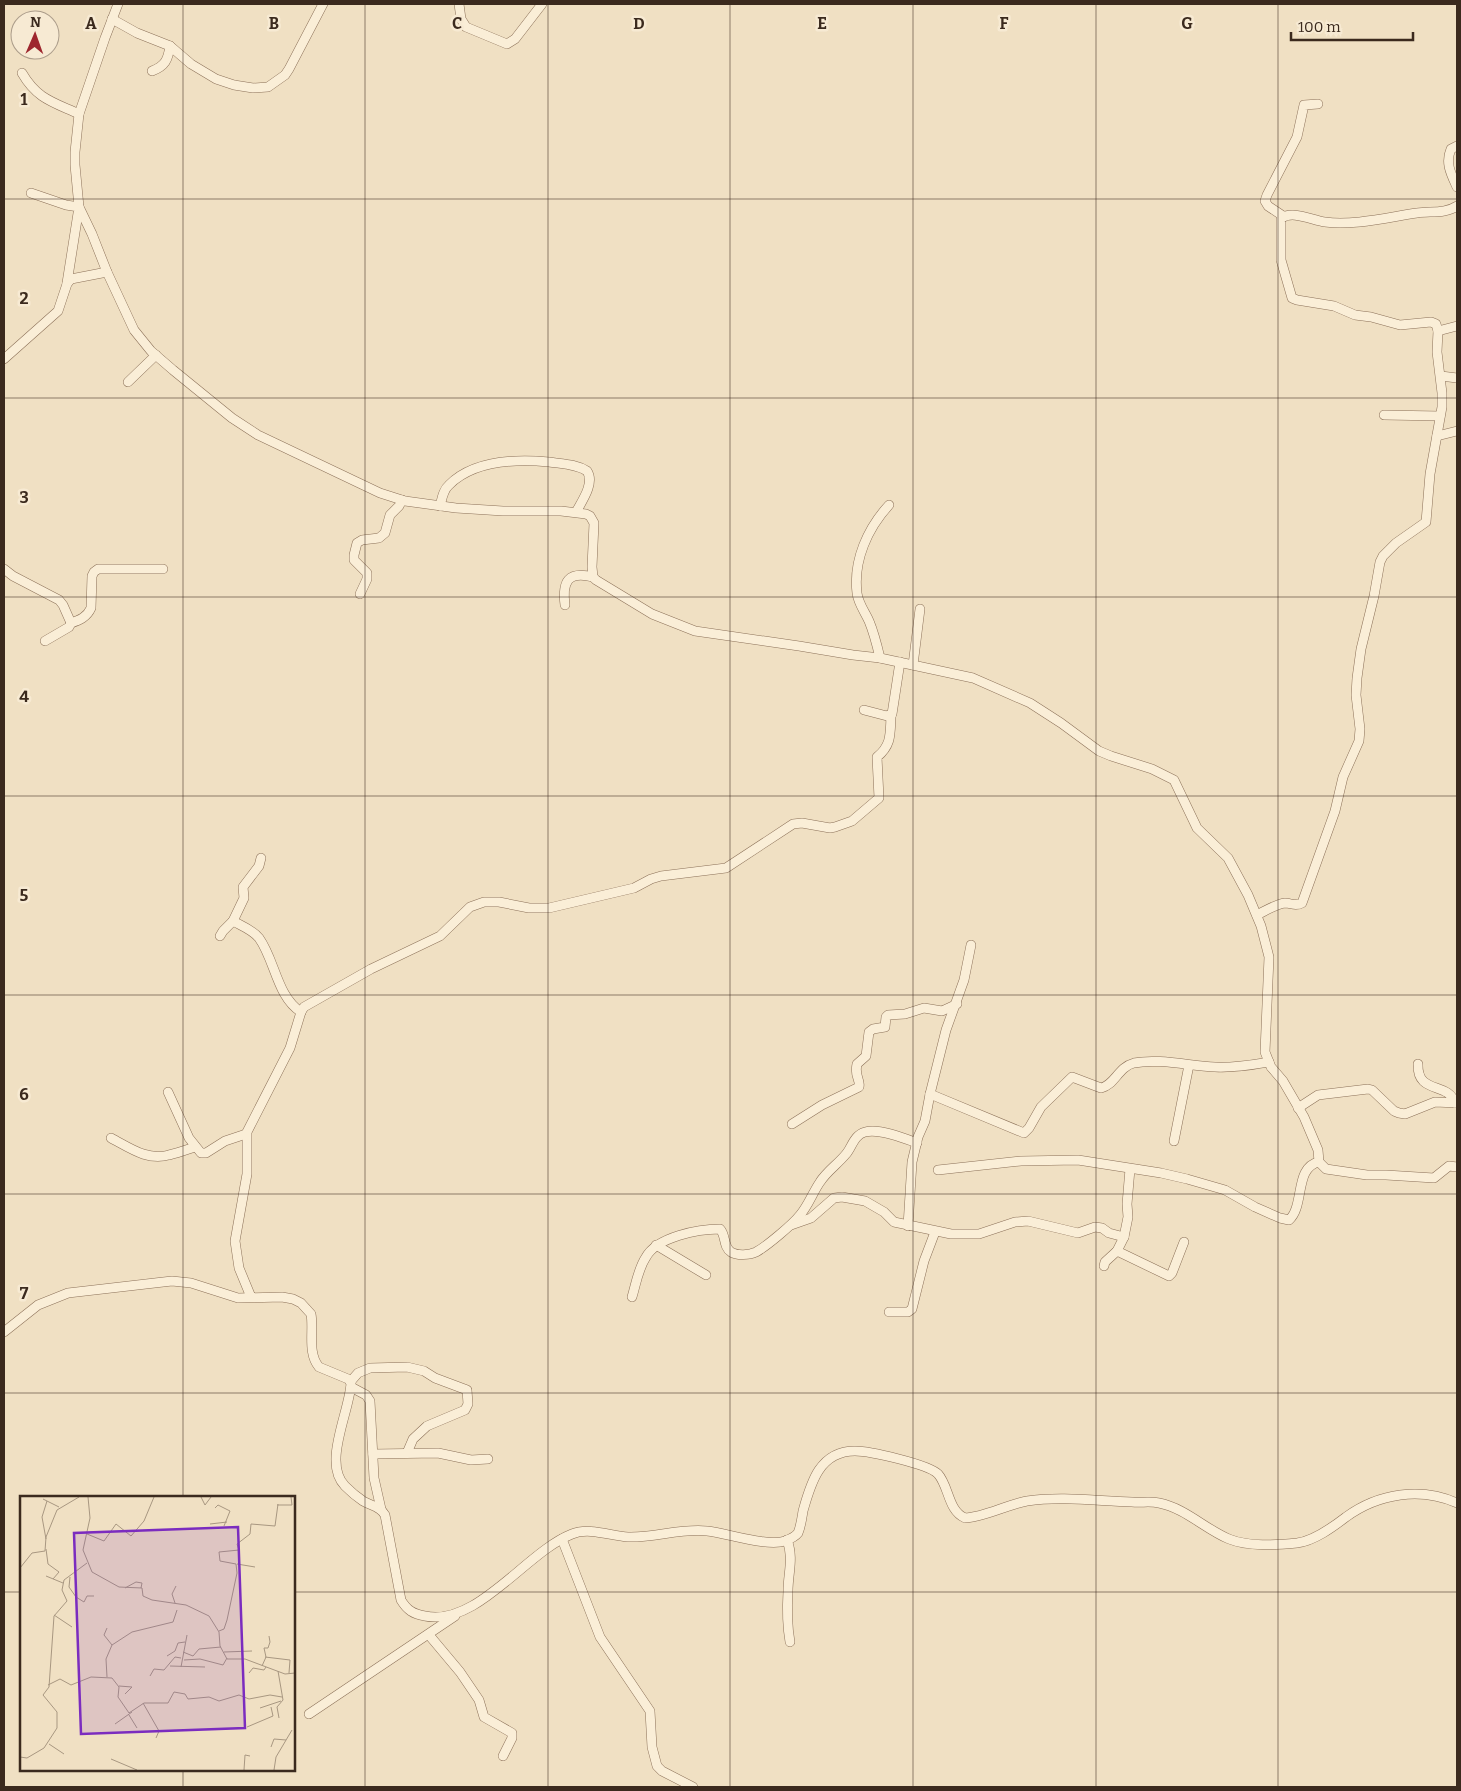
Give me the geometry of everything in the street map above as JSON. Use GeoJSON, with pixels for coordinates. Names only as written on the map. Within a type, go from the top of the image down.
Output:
{"type":"FeatureCollection","features":[{"type":"Feature","properties":{"kind":"street"},"geometry":{"type":"LineString","coordinates":[[4,359],[58,311],[67,284],[79,207],[74,152],[79,114],[118,4]]}},
{"type":"Feature","properties":{"kind":"street"},"geometry":{"type":"LineString","coordinates":[[112,19],[137,34],[170,46],[191,64],[216,79],[253,88],[268,87],[289,69],[323,4]]}},
{"type":"Feature","properties":{"kind":"street"},"geometry":{"type":"LineString","coordinates":[[459,4],[461,18],[466,27],[507,44],[515,40],[542,4]]}},
{"type":"Feature","properties":{"kind":"street"},"geometry":{"type":"LineString","coordinates":[[152,71],[164,65],[170,46]]}},
{"type":"Feature","properties":{"kind":"street"},"geometry":{"type":"LineString","coordinates":[[22,73],[30,86],[39,95],[79,114]]}},
{"type":"Feature","properties":{"kind":"street"},"geometry":{"type":"LineString","coordinates":[[1318,104],[1304,105],[1297,136],[1278,176],[1267,194],[1265,200],[1268,206],[1283,216],[1303,216],[1325,222],[1388,219],[1415,214],[1450,211],[1457,206]]}},
{"type":"Feature","properties":{"kind":"street"},"geometry":{"type":"LineString","coordinates":[[1457,146],[1451,149],[1448,166],[1457,186]]}},
{"type":"Feature","properties":{"kind":"street"},"geometry":{"type":"LineString","coordinates":[[31,193],[66,205],[79,207]]}},
{"type":"Feature","properties":{"kind":"street"},"geometry":{"type":"LineString","coordinates":[[79,207],[134,330],[156,355],[232,418],[258,436],[380,493],[402,500],[485,511],[576,512],[586,514],[590,516],[594,524],[592,554],[594,577]]}},
{"type":"Feature","properties":{"kind":"street"},"geometry":{"type":"LineString","coordinates":[[1257,915],[1284,903],[1299,904],[1304,898],[1336,811],[1343,777],[1359,741],[1360,729],[1356,695],[1357,678],[1361,649],[1380,562],[1383,556],[1396,543],[1426,522],[1430,474],[1442,393],[1436,343],[1438,331],[1436,324],[1431,322],[1400,325],[1371,317],[1355,315],[1334,306],[1292,298],[1280,260],[1281,219],[1283,216]]}},
{"type":"Feature","properties":{"kind":"street"},"geometry":{"type":"LineString","coordinates":[[67,284],[74,277],[107,272]]}},
{"type":"Feature","properties":{"kind":"street"},"geometry":{"type":"LineString","coordinates":[[1438,331],[1457,326]]}},
{"type":"Feature","properties":{"kind":"street"},"geometry":{"type":"LineString","coordinates":[[128,382],[156,355]]}},
{"type":"Feature","properties":{"kind":"street"},"geometry":{"type":"LineString","coordinates":[[1441,376],[1457,378]]}},
{"type":"Feature","properties":{"kind":"street"},"geometry":{"type":"LineString","coordinates":[[1384,415],[1440,416]]}},
{"type":"Feature","properties":{"kind":"street"},"geometry":{"type":"LineString","coordinates":[[1437,436],[1457,431]]}},
{"type":"Feature","properties":{"kind":"street"},"geometry":{"type":"LineString","coordinates":[[440,506],[448,486],[460,476],[483,466],[536,461],[566,464],[587,470],[590,478],[589,485],[576,512]]}},
{"type":"Feature","properties":{"kind":"street"},"geometry":{"type":"LineString","coordinates":[[360,594],[367,579],[367,572],[354,560],[357,542],[379,538],[385,533],[390,515],[402,500]]}},
{"type":"Feature","properties":{"kind":"street"},"geometry":{"type":"LineString","coordinates":[[880,658],[869,621],[856,593],[858,564],[863,545],[889,505]]}},
{"type":"Feature","properties":{"kind":"street"},"geometry":{"type":"LineString","coordinates":[[46,640],[69,627],[72,623],[86,617],[89,613],[92,608],[92,576],[98,569],[163,568]]}},
{"type":"Feature","properties":{"kind":"street"},"geometry":{"type":"LineString","coordinates":[[4,569],[59,600],[64,605],[72,623]]}},
{"type":"Feature","properties":{"kind":"street"},"geometry":{"type":"LineString","coordinates":[[565,605],[564,586],[570,578],[579,574],[594,577],[600,583],[652,614],[695,631],[880,658],[973,678],[1046,712],[1098,750],[1174,780],[1197,828],[1228,858],[1248,894],[1257,915],[1265,937],[1269,957],[1265,1052],[1275,1073],[1283,1081],[1298,1108],[1318,1150],[1319,1162],[1326,1169],[1367,1175],[1434,1178],[1449,1166],[1457,1168]]}},
{"type":"Feature","properties":{"kind":"street"},"geometry":{"type":"LineString","coordinates":[[913,665],[920,609]]}},
{"type":"Feature","properties":{"kind":"street"},"geometry":{"type":"LineString","coordinates":[[251,1297],[240,1268],[235,1241],[246,1174],[246,1134],[290,1048],[301,1012],[308,1004],[371,969],[440,936],[470,908],[484,902],[499,902],[529,908],[549,908],[634,888],[661,876],[726,868],[793,824],[802,823],[830,828],[852,821],[879,798],[877,758],[884,752],[889,740],[900,662]]}},
{"type":"Feature","properties":{"kind":"street"},"geometry":{"type":"LineString","coordinates":[[864,710],[884,716],[891,716]]}},
{"type":"Feature","properties":{"kind":"street"},"geometry":{"type":"LineString","coordinates":[[220,936],[222,931],[234,921],[244,898],[244,886],[259,866],[261,858]]}},
{"type":"Feature","properties":{"kind":"street"},"geometry":{"type":"LineString","coordinates":[[234,921],[257,936],[272,963],[287,1000],[301,1012]]}},
{"type":"Feature","properties":{"kind":"street"},"geometry":{"type":"LineString","coordinates":[[908,1226],[912,1162],[925,1121],[946,1030],[957,1004],[964,980],[971,945]]}},
{"type":"Feature","properties":{"kind":"street"},"geometry":{"type":"LineString","coordinates":[[792,1124],[822,1105],[859,1087],[860,1082],[856,1074],[857,1064],[866,1056],[869,1032],[873,1029],[884,1028],[888,1015],[905,1014],[924,1008],[942,1011],[957,1004]]}},
{"type":"Feature","properties":{"kind":"street"},"geometry":{"type":"LineString","coordinates":[[930,1094],[1024,1132],[1029,1128],[1041,1107],[1072,1077],[1101,1088],[1106,1087],[1119,1072],[1132,1064],[1143,1062],[1234,1067],[1269,1062]]}},
{"type":"Feature","properties":{"kind":"street"},"geometry":{"type":"LineString","coordinates":[[1418,1064],[1418,1073],[1422,1080],[1428,1085],[1448,1094],[1456,1103]]}},
{"type":"Feature","properties":{"kind":"street"},"geometry":{"type":"LineString","coordinates":[[1174,1141],[1189,1065]]}},
{"type":"Feature","properties":{"kind":"street"},"geometry":{"type":"LineString","coordinates":[[1298,1108],[1318,1095],[1368,1089],[1372,1090],[1394,1111],[1405,1114],[1435,1102],[1456,1103]]}},
{"type":"Feature","properties":{"kind":"street"},"geometry":{"type":"LineString","coordinates":[[168,1092],[189,1138],[201,1153],[206,1153],[225,1141],[246,1134]]}},
{"type":"Feature","properties":{"kind":"street"},"geometry":{"type":"LineString","coordinates":[[632,1297],[640,1267],[656,1245],[695,1232],[720,1229],[726,1248],[732,1253],[755,1253],[800,1215],[820,1181],[846,1154],[856,1138],[862,1134],[874,1132],[899,1136],[917,1143]]}},
{"type":"Feature","properties":{"kind":"street"},"geometry":{"type":"LineString","coordinates":[[111,1138],[136,1152],[152,1157],[168,1156],[195,1147]]}},
{"type":"Feature","properties":{"kind":"street"},"geometry":{"type":"LineString","coordinates":[[938,1170],[1059,1159],[1078,1160],[1161,1173],[1225,1190],[1255,1207],[1289,1220],[1297,1205],[1301,1183],[1308,1169],[1314,1163],[1319,1162]]}},
{"type":"Feature","properties":{"kind":"street"},"geometry":{"type":"LineString","coordinates":[[1104,1266],[1105,1262],[1117,1252],[1124,1237],[1128,1218],[1130,1169]]}},
{"type":"Feature","properties":{"kind":"street"},"geometry":{"type":"LineString","coordinates":[[787,1227],[811,1218],[834,1198],[842,1197],[865,1201],[884,1212],[894,1222],[935,1232],[979,1234],[1015,1222],[1028,1221],[1078,1233],[1095,1226],[1109,1233],[1124,1237]]}},
{"type":"Feature","properties":{"kind":"street"},"geometry":{"type":"LineString","coordinates":[[889,1312],[908,1312],[912,1309],[924,1261],[935,1232]]}},
{"type":"Feature","properties":{"kind":"street"},"geometry":{"type":"LineString","coordinates":[[1117,1252],[1169,1276],[1172,1273],[1184,1242]]}},
{"type":"Feature","properties":{"kind":"street"},"geometry":{"type":"LineString","coordinates":[[656,1245],[706,1275]]}},
{"type":"Feature","properties":{"kind":"street"},"geometry":{"type":"LineString","coordinates":[[4,1332],[38,1304],[68,1293],[105,1288],[172,1281],[191,1283],[238,1298],[282,1297],[293,1299],[308,1309],[312,1318],[313,1351],[316,1364],[351,1384],[370,1400],[374,1478],[381,1510],[386,1518],[400,1600],[412,1612],[437,1618],[461,1612]]}},
{"type":"Feature","properties":{"kind":"street"},"geometry":{"type":"LineString","coordinates":[[381,1510],[362,1500],[343,1485],[335,1464],[351,1384],[358,1373],[370,1368],[407,1367],[424,1371],[435,1378],[467,1390],[468,1404],[465,1410],[427,1426],[414,1439],[407,1453]]}},
{"type":"Feature","properties":{"kind":"street"},"geometry":{"type":"LineString","coordinates":[[309,1714],[486,1597],[535,1557],[573,1533],[581,1532],[629,1537],[670,1532],[706,1531],[769,1541],[788,1540],[798,1531],[805,1504],[818,1472],[827,1459],[843,1451],[858,1451],[896,1458],[934,1471],[940,1477],[957,1513],[964,1518],[1027,1501],[1066,1499],[1146,1502],[1166,1505],[1186,1514],[1219,1534],[1239,1542],[1264,1544],[1300,1543],[1324,1532],[1368,1504],[1397,1495],[1441,1496],[1457,1504]]}},
{"type":"Feature","properties":{"kind":"street"},"geometry":{"type":"LineString","coordinates":[[373,1454],[438,1453],[471,1460],[488,1460]]}},
{"type":"Feature","properties":{"kind":"street"},"geometry":{"type":"LineString","coordinates":[[562,1539],[600,1637],[650,1711],[653,1755],[660,1770],[693,1787]]}},
{"type":"Feature","properties":{"kind":"street"},"geometry":{"type":"LineString","coordinates":[[788,1540],[791,1551],[787,1620],[790,1642]]}},
{"type":"Feature","properties":{"kind":"street"},"geometry":{"type":"LineString","coordinates":[[429,1635],[460,1672],[479,1700],[484,1717],[512,1733],[512,1738],[503,1756]]}}]}
